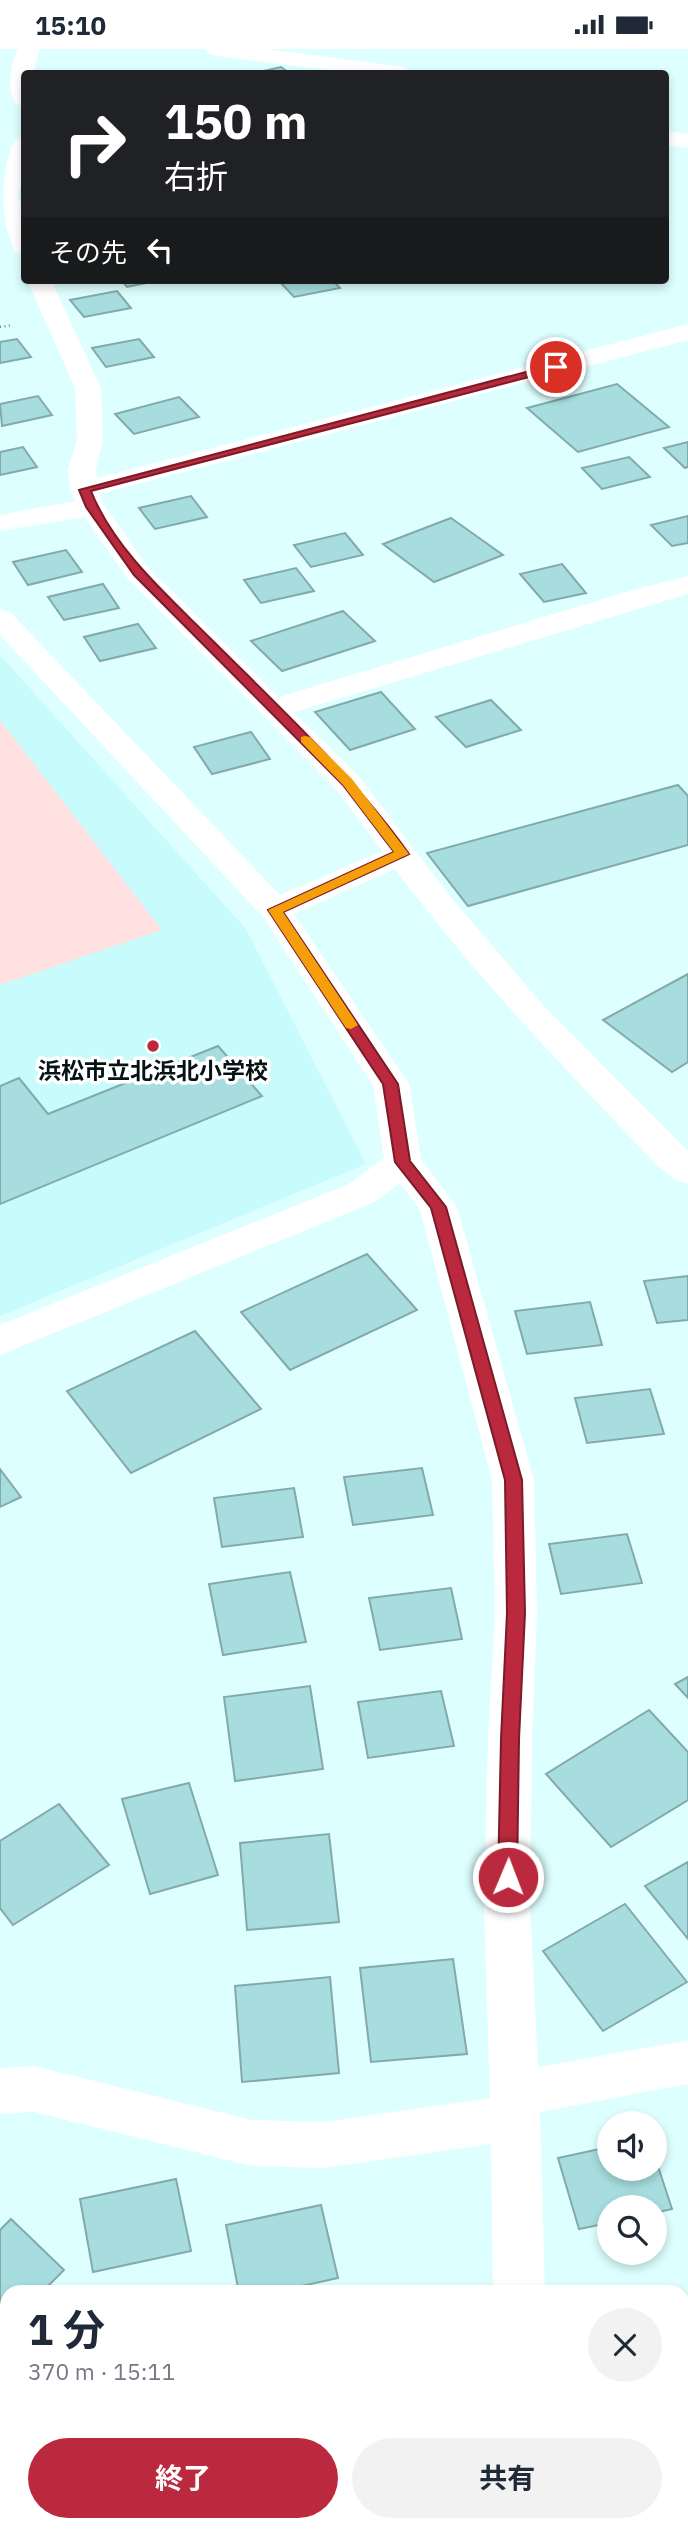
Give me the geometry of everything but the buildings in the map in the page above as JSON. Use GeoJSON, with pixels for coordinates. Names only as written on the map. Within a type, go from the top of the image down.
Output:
{"type":"FeatureCollection","features":[{"type":"Feature","properties":{"kind":"street"},"geometry":{"type":"LineString","coordinates":[[23,70],[24,57],[29,49]]}},
{"type":"Feature","properties":{"kind":"street"},"geometry":{"type":"LineString","coordinates":[[217,49],[375,70]]}},
{"type":"Feature","properties":{"kind":"street"},"geometry":{"type":"LineString","coordinates":[[669,139],[688,141]]}},
{"type":"Feature","properties":{"kind":"street"},"geometry":{"type":"LineString","coordinates":[[21,152],[3,193],[21,239]]}},
{"type":"Feature","properties":{"kind":"street"},"geometry":{"type":"LineString","coordinates":[[40,284],[88,388],[90,439],[82,470],[88,498],[138,573],[347,782],[437,902],[531,1013],[668,1154],[688,1171]]}},
{"type":"Feature","properties":{"kind":"street"},"geometry":{"type":"LineString","coordinates":[[0,523],[688,332]]}},
{"type":"Feature","properties":{"kind":"street"},"geometry":{"type":"LineString","coordinates":[[274,708],[643,596],[688,585]]}},
{"type":"Feature","properties":{"kind":"street"},"geometry":{"type":"LineString","coordinates":[[0,618],[275,910],[390,1084],[403,1162],[438,1207],[513,1480],[516,1613],[510,1739],[507,1905],[519,2285]]}},
{"type":"Feature","properties":{"kind":"street"},"geometry":{"type":"LineString","coordinates":[[275,910],[402,854]]}},
{"type":"Feature","properties":{"kind":"street"},"geometry":{"type":"LineString","coordinates":[[0,1341],[362,1193],[403,1162]]}},
{"type":"Feature","properties":{"kind":"street"},"geometry":{"type":"LineString","coordinates":[[0,2091],[34,2089],[252,2143],[324,2145],[515,2106],[688,2062]]}},
{"type":"Feature","properties":{"kind":"shaded area","name":"浜松市立北浜北小学校"},"geometry":{"type":"Polygon","coordinates":[[[0,655],[246,929],[366,1164],[0,1316],[0,655]]]}},
{"type":"Feature","properties":{"kind":"shaded area"},"geometry":{"type":"Polygon","coordinates":[[[0,720],[162,930],[0,985],[0,720]]]}},
{"type":"Feature","properties":{"kind":"slow traffic"},"geometry":{"type":"LineString","coordinates":[[305,740],[347,782],[402,854],[275,910],[351,1025]]}},
{"type":"Feature","properties":{"kind":"place","name":"浜松市立北浜北小学校"},"geometry":{"type":"Point","coordinates":[153,1046]}},
{"type":"Feature","properties":{"kind":"route"},"geometry":{"type":"LineString","coordinates":[[508,1877],[510,1739],[516,1613],[513,1480],[438,1207],[403,1162],[390,1084],[275,910],[402,854],[347,782],[138,573],[91,507],[85,490],[556,367]]}}]}
